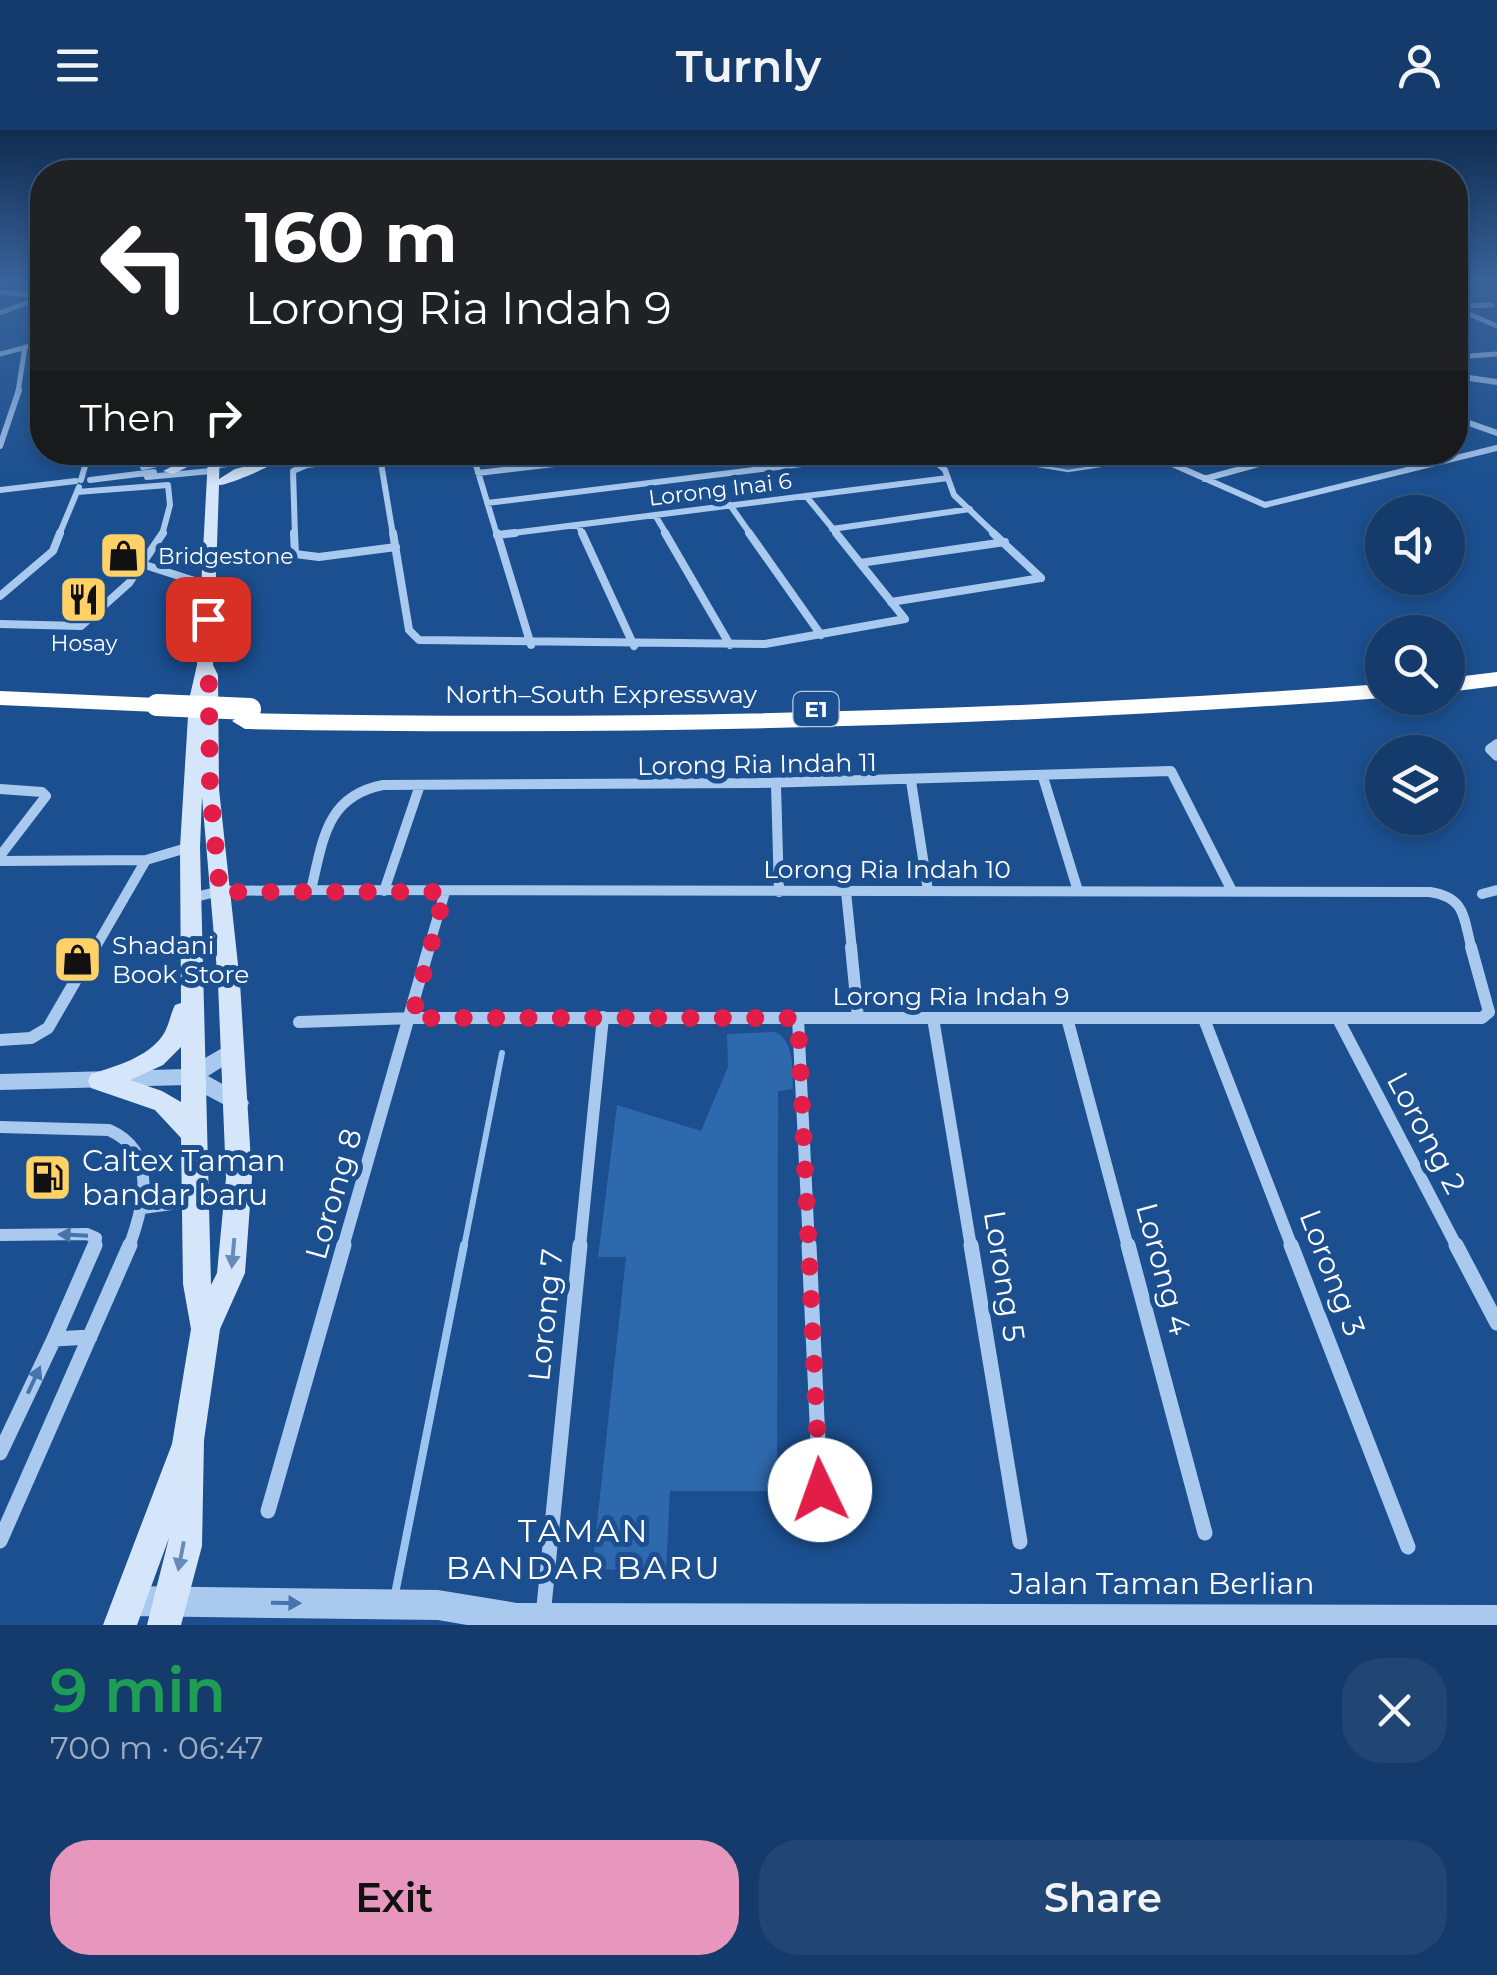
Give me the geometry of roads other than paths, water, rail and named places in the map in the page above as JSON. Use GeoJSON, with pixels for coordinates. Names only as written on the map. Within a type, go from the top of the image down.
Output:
{"type":"FeatureCollection","features":[{"type":"Feature","properties":{"kind":"highway"},"geometry":{"type":"LineString","coordinates":[[1465,670],[1497,667]]}},
{"type":"Feature","properties":{"kind":"highway","name":"North–South Expressway"},"geometry":{"type":"LineString","coordinates":[[247,715],[863,708],[1365,680]]}},
{"type":"Feature","properties":{"kind":"highway"},"geometry":{"type":"LineString","coordinates":[[1465,683],[1497,680]]}},
{"type":"Feature","properties":{"kind":"highway","name":"North–South Expressway"},"geometry":{"type":"LineString","coordinates":[[0,710],[578,726],[872,721],[1365,692]]}},
{"type":"Feature","properties":{"kind":"highway","name":"North–South Expressway"},"geometry":{"type":"LineString","coordinates":[[0,698],[155,712]]}},
{"type":"Feature","properties":{"kind":"main road"},"geometry":{"type":"LineString","coordinates":[[169,473],[218,465],[240,472],[256,465]]}},
{"type":"Feature","properties":{"kind":"main road"},"geometry":{"type":"LineString","coordinates":[[169,473],[218,465]]}},
{"type":"Feature","properties":{"kind":"main road"},"geometry":{"type":"LineString","coordinates":[[206,1329],[197,1284],[194,1201],[190,847],[196,700],[206,665],[218,465]]}},
{"type":"Feature","properties":{"kind":"main road"},"geometry":{"type":"LineString","coordinates":[[167,1613],[185,1546],[188,1440],[206,1329],[231,1273],[239,1178],[230,982],[210,789],[210,676],[206,665]]}},
{"type":"Feature","properties":{"kind":"main road"},"geometry":{"type":"LineString","coordinates":[[100,1081],[153,1060],[170,1046],[180,1033],[184,1008],[192,993]]}},
{"type":"Feature","properties":{"kind":"main road"},"geometry":{"type":"LineString","coordinates":[[100,1081],[158,1098],[175,1108],[195,1140]]}},
{"type":"Feature","properties":{"kind":"main road"},"geometry":{"type":"LineString","coordinates":[[124,1613],[188,1440]]}},
{"type":"Feature","properties":{"kind":"street"},"geometry":{"type":"LineString","coordinates":[[0,446],[21,386],[24,350]]}},
{"type":"Feature","properties":{"kind":"street"},"geometry":{"type":"LineString","coordinates":[[1468,356],[1497,354]]}},
{"type":"Feature","properties":{"kind":"street"},"geometry":{"type":"LineString","coordinates":[[1468,378],[1497,382]]}},
{"type":"Feature","properties":{"kind":"street"},"geometry":{"type":"LineString","coordinates":[[1468,423],[1497,433]]}},
{"type":"Feature","properties":{"kind":"street"},"geometry":{"type":"LineString","coordinates":[[1468,455],[1497,448]]}},
{"type":"Feature","properties":{"kind":"street"},"geometry":{"type":"LineString","coordinates":[[0,596],[53,551],[85,465]]}},
{"type":"Feature","properties":{"kind":"street"},"geometry":{"type":"LineString","coordinates":[[81,483],[163,465]]}},
{"type":"Feature","properties":{"kind":"street"},"geometry":{"type":"LineString","coordinates":[[318,465],[295,468],[295,554],[318,557],[396,547]]}},
{"type":"Feature","properties":{"kind":"street"},"geometry":{"type":"LineString","coordinates":[[381,465],[412,636],[436,643],[730,645],[821,635],[904,619],[806,496]]}},
{"type":"Feature","properties":{"kind":"street"},"geometry":{"type":"LineString","coordinates":[[476,465],[531,644]]}},
{"type":"Feature","properties":{"kind":"street"},"geometry":{"type":"LineString","coordinates":[[478,473],[546,465]]}},
{"type":"Feature","properties":{"kind":"street"},"geometry":{"type":"LineString","coordinates":[[487,503],[794,465]]}},
{"type":"Feature","properties":{"kind":"street"},"geometry":{"type":"LineString","coordinates":[[891,602],[1040,578],[954,494],[948,478],[936,465]]}},
{"type":"Feature","properties":{"kind":"street"},"geometry":{"type":"LineString","coordinates":[[1172,465],[1250,502],[1269,505],[1429,465]]}},
{"type":"Feature","properties":{"kind":"street"},"geometry":{"type":"LineString","coordinates":[[1204,480],[1258,465]]}},
{"type":"Feature","properties":{"kind":"street"},"geometry":{"type":"LineString","coordinates":[[0,492],[169,473]]}},
{"type":"Feature","properties":{"kind":"street","name":"Lorong Inai 6"},"geometry":{"type":"LineString","coordinates":[[497,535],[948,478]]}},
{"type":"Feature","properties":{"kind":"street"},"geometry":{"type":"LineString","coordinates":[[0,624],[80,626],[145,564],[162,540],[170,487],[81,483]]}},
{"type":"Feature","properties":{"kind":"street"},"geometry":{"type":"LineString","coordinates":[[730,506],[821,635]]}},
{"type":"Feature","properties":{"kind":"street"},"geometry":{"type":"LineString","coordinates":[[832,528],[970,509]]}},
{"type":"Feature","properties":{"kind":"street"},"geometry":{"type":"LineString","coordinates":[[655,515],[730,645]]}},
{"type":"Feature","properties":{"kind":"street"},"geometry":{"type":"LineString","coordinates":[[578,525],[634,646]]}},
{"type":"Feature","properties":{"kind":"street"},"geometry":{"type":"LineString","coordinates":[[860,563],[1005,542]]}},
{"type":"Feature","properties":{"kind":"street"},"geometry":{"type":"LineString","coordinates":[[145,564],[210,586]]}},
{"type":"Feature","properties":{"kind":"street","name":"Lorong Ria Indah 11"},"geometry":{"type":"LineString","coordinates":[[311,890],[326,837],[346,798],[367,788],[776,785],[1172,771],[1232,891]]}},
{"type":"Feature","properties":{"kind":"street"},"geometry":{"type":"LineString","coordinates":[[1043,776],[1078,891]]}},
{"type":"Feature","properties":{"kind":"street"},"geometry":{"type":"LineString","coordinates":[[911,782],[928,892]]}},
{"type":"Feature","properties":{"kind":"street"},"geometry":{"type":"LineString","coordinates":[[384,891],[420,785]]}},
{"type":"Feature","properties":{"kind":"street"},"geometry":{"type":"LineString","coordinates":[[776,785],[779,892]]}},
{"type":"Feature","properties":{"kind":"street"},"geometry":{"type":"LineString","coordinates":[[0,789],[42,792],[46,796],[0,858]]}},
{"type":"Feature","properties":{"kind":"street"},"geometry":{"type":"LineString","coordinates":[[0,858],[146,860],[190,847]]}},
{"type":"Feature","properties":{"kind":"street"},"geometry":{"type":"LineString","coordinates":[[0,1040],[31,1038],[48,1028],[146,860]]}},
{"type":"Feature","properties":{"kind":"street","name":"Lorong Ria Indah 10"},"geometry":{"type":"LineString","coordinates":[[190,898],[220,892],[311,890],[1232,891],[1449,895],[1459,903],[1474,954],[1489,1012],[1482,1018]]}},
{"type":"Feature","properties":{"kind":"street"},"geometry":{"type":"LineString","coordinates":[[1482,894],[1497,890]]}},
{"type":"Feature","properties":{"kind":"street","name":"Lorong 8"},"geometry":{"type":"LineString","coordinates":[[268,1511],[445,892]]}},
{"type":"Feature","properties":{"kind":"street"},"geometry":{"type":"LineString","coordinates":[[846,892],[858,1018]]}},
{"type":"Feature","properties":{"kind":"street","name":"Lorong Ria Indah 9"},"geometry":{"type":"LineString","coordinates":[[299,1022],[603,1017],[1482,1018]]}},
{"type":"Feature","properties":{"kind":"street","name":"Lorong 7"},"geometry":{"type":"LineString","coordinates":[[530,1618],[603,1017]]}},
{"type":"Feature","properties":{"kind":"street"},"geometry":{"type":"LineString","coordinates":[[798,1018],[822,1529]]}},
{"type":"Feature","properties":{"kind":"street","name":"Lorong 5"},"geometry":{"type":"LineString","coordinates":[[933,1018],[1020,1542]]}},
{"type":"Feature","properties":{"kind":"street","name":"Lorong 4"},"geometry":{"type":"LineString","coordinates":[[1067,1018],[1205,1534]]}},
{"type":"Feature","properties":{"kind":"street","name":"Lorong 3"},"geometry":{"type":"LineString","coordinates":[[1204,1019],[1408,1547]]}},
{"type":"Feature","properties":{"kind":"street","name":"Lorong 2"},"geometry":{"type":"LineString","coordinates":[[1338,1019],[1497,1324]]}},
{"type":"Feature","properties":{"kind":"street"},"geometry":{"type":"LineString","coordinates":[[0,1082],[190,1076],[231,1051]]}},
{"type":"Feature","properties":{"kind":"street"},"geometry":{"type":"LineString","coordinates":[[190,1076],[238,1103]]}},
{"type":"Feature","properties":{"kind":"street"},"geometry":{"type":"LineString","coordinates":[[0,1127],[109,1130],[125,1138],[143,1164],[143,1208],[0,1540]]}},
{"type":"Feature","properties":{"kind":"street"},"geometry":{"type":"LineString","coordinates":[[143,1208],[194,1201]]}},
{"type":"Feature","properties":{"kind":"street"},"geometry":{"type":"LineString","coordinates":[[0,1235],[87,1234],[96,1238],[94,1252],[0,1453]]}},
{"type":"Feature","properties":{"kind":"street"},"geometry":{"type":"LineString","coordinates":[[54,1339],[90,1337]]}},
{"type":"Feature","properties":{"kind":"street"},"geometry":{"type":"LineString","coordinates":[[124,1613],[332,1604],[438,1605],[530,1618]]}},
{"type":"Feature","properties":{"kind":"street"},"geometry":{"type":"LineString","coordinates":[[482,1625],[530,1618]]}},
{"type":"Feature","properties":{"kind":"street","name":"Jalan Taman Berlian"},"geometry":{"type":"LineString","coordinates":[[530,1618],[1497,1620]]}},
{"type":"Feature","properties":{"kind":"waterway"},"geometry":{"type":"LineString","coordinates":[[464,1247],[502,1053]]}},
{"type":"Feature","properties":{"kind":"waterway"},"geometry":{"type":"LineString","coordinates":[[395,1594],[464,1245]]}},
{"type":"Feature","properties":{"kind":"place","name":"Bridgestone"},"geometry":{"type":"Point","coordinates":[123,556]}},
{"type":"Feature","properties":{"kind":"place","name":"Hosay"},"geometry":{"type":"Point","coordinates":[84,599]}},
{"type":"Feature","properties":{"kind":"place","name":"Shadani Book Store"},"geometry":{"type":"Point","coordinates":[77,959]}},
{"type":"Feature","properties":{"kind":"place","name":"Caltex Taman bandar baru"},"geometry":{"type":"Point","coordinates":[47,1178]}},
{"type":"Feature","properties":{"kind":"district","name":"TAMAN BANDAR BARU"},"geometry":{"type":"Point","coordinates":[584,1550]}}]}
